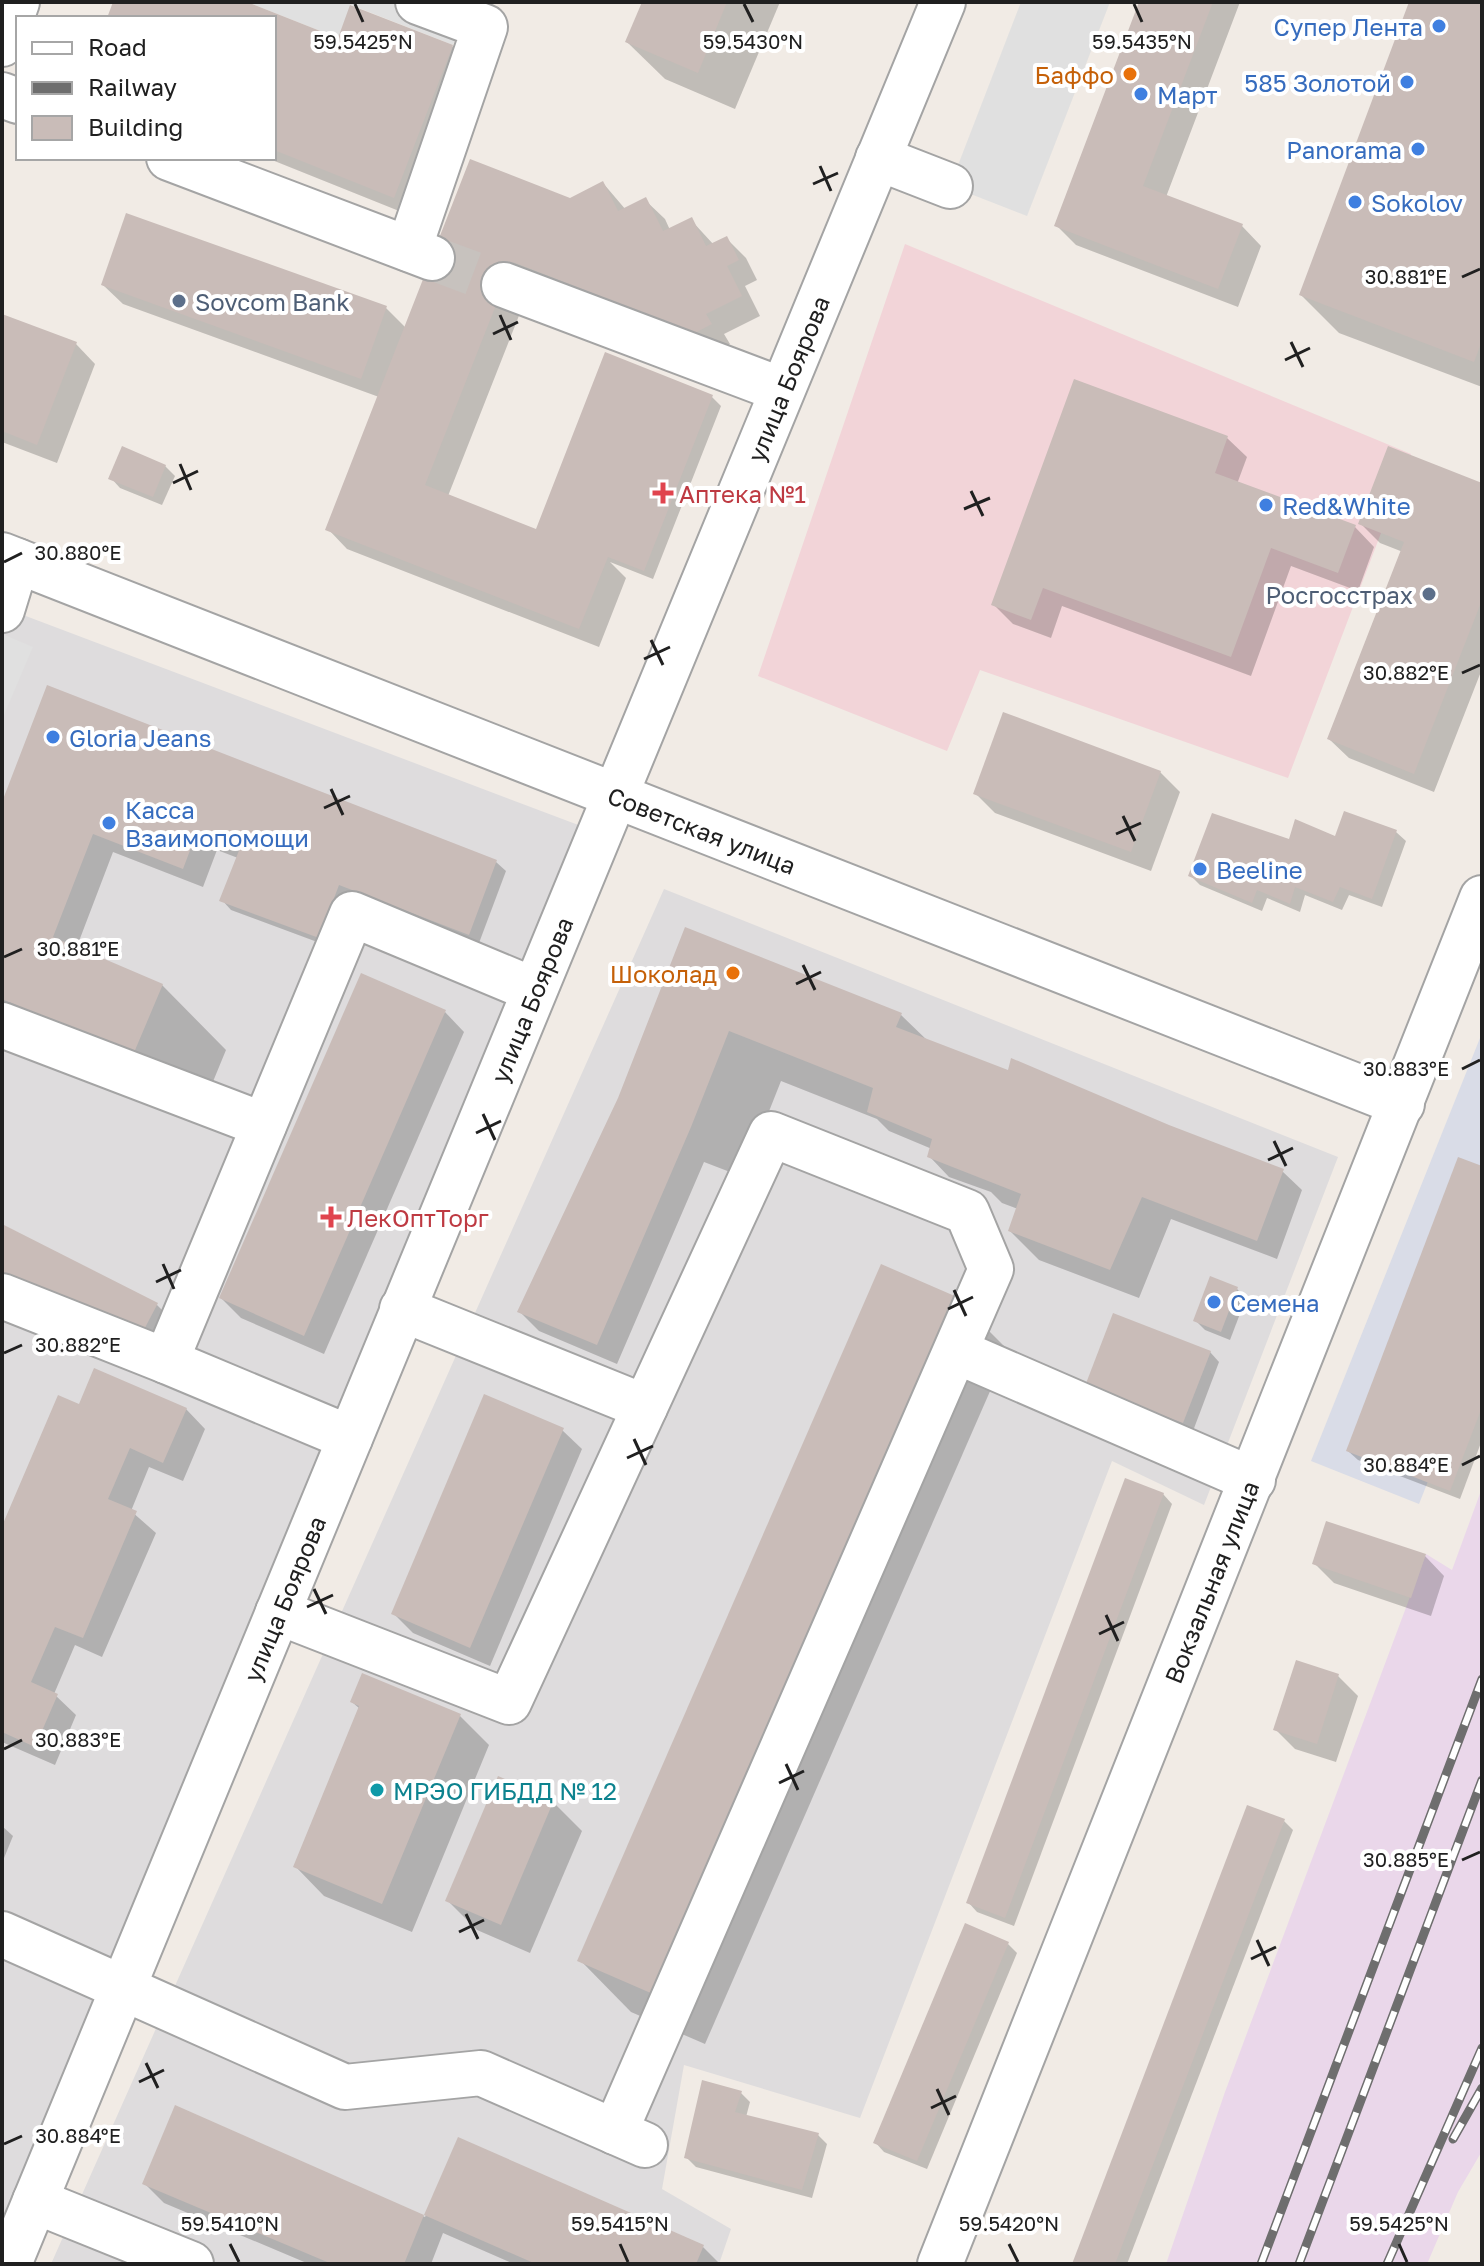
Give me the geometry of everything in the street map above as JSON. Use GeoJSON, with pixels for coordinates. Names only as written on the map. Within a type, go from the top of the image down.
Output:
{"type":"FeatureCollection","features":[{"type":"Feature","properties":{"kind":"street"},"geometry":{"type":"LineString","coordinates":[[2,44],[17,2]]}},
{"type":"Feature","properties":{"kind":"street"},"geometry":{"type":"LineString","coordinates":[[174,160],[420,253],[485,27],[418,2]]}},
{"type":"Feature","properties":{"kind":"street","name":"улица Боярова"},"geometry":{"type":"LineString","coordinates":[[9,2264],[943,2]]}},
{"type":"Feature","properties":{"kind":"street"},"geometry":{"type":"LineString","coordinates":[[878,158],[950,186]]}},
{"type":"Feature","properties":{"kind":"street"},"geometry":{"type":"LineString","coordinates":[[504,285],[782,390]]}},
{"type":"Feature","properties":{"kind":"street"},"geometry":{"type":"LineString","coordinates":[[2,610],[10,558]]}},
{"type":"Feature","properties":{"kind":"street","name":"Советская улица"},"geometry":{"type":"LineString","coordinates":[[10,558],[1402,1104]]}},
{"type":"Feature","properties":{"kind":"street","name":"Вокзальная улица"},"geometry":{"type":"LineString","coordinates":[[940,2264],[1402,1104],[1473,950],[1482,898]]}},
{"type":"Feature","properties":{"kind":"street"},"geometry":{"type":"LineString","coordinates":[[166,1361],[352,914],[534,990]]}},
{"type":"Feature","properties":{"kind":"street"},"geometry":{"type":"LineString","coordinates":[[2,1025],[264,1125]]}},
{"type":"Feature","properties":{"kind":"street"},"geometry":{"type":"LineString","coordinates":[[2,1934],[345,2087],[481,2073],[630,2139],[991,1269],[967,1212],[771,1134],[509,1702],[278,1612]]}},
{"type":"Feature","properties":{"kind":"street"},"geometry":{"type":"LineString","coordinates":[[2,1296],[350,1438]]}},
{"type":"Feature","properties":{"kind":"street"},"geometry":{"type":"LineString","coordinates":[[402,1309],[645,1407]]}},
{"type":"Feature","properties":{"kind":"street"},"geometry":{"type":"LineString","coordinates":[[956,1351],[1253,1480]]}},
{"type":"Feature","properties":{"kind":"street"},"geometry":{"type":"LineString","coordinates":[[35,2201],[191,2264]]}},
{"type":"Feature","properties":{"kind":"shaded area"},"geometry":{"type":"Polygon","coordinates":[[[247,2],[469,2],[453,45],[351,5],[338,38],[247,2]]]}},
{"type":"Feature","properties":{"kind":"shaded area"},"geometry":{"type":"Polygon","coordinates":[[[1021,2],[1110,2],[1027,216],[950,186],[1021,2]]]}},
{"type":"Feature","properties":{"kind":"shaded area"},"geometry":{"type":"Polygon","coordinates":[[[905,244],[1411,454],[1288,778],[980,670],[947,751],[758,676],[905,244]]]}},
{"type":"Feature","properties":{"kind":"shaded area"},"geometry":{"type":"Polygon","coordinates":[[[2,607],[581,826],[2,2227],[2,607]]]}},
{"type":"Feature","properties":{"kind":"shaded area"},"geometry":{"type":"Polygon","coordinates":[[[2,634],[33,647],[2,720],[2,634]]]}},
{"type":"Feature","properties":{"kind":"shaded area"},"geometry":{"type":"Polygon","coordinates":[[[664,889],[1338,1157],[1204,1505],[1112,1461],[860,2118],[684,2065],[662,2189],[731,2229],[719,2264],[51,2264],[664,889]]]}},
{"type":"Feature","properties":{"kind":"shaded area"},"geometry":{"type":"Polygon","coordinates":[[[1482,1033],[1482,1345],[1419,1504],[1311,1461],[1482,1033]]]}},
{"type":"Feature","properties":{"kind":"shaded area"},"geometry":{"type":"Polygon","coordinates":[[[1482,1488],[1482,2151],[1458,2192],[1427,2264],[1166,2264],[1225,2092],[1426,1554],[1452,1570],[1482,1488]]]}},
{"type":"Feature","properties":{"kind":"building"},"geometry":{"type":"Polygon","coordinates":[[[113,2],[247,2],[338,38],[350,5],[453,45],[394,198],[276,151],[276,16],[108,16],[113,2]]]}},
{"type":"Feature","properties":{"kind":"building"},"geometry":{"type":"Polygon","coordinates":[[[642,2],[727,2],[698,73],[625,42],[642,2]]]}},
{"type":"Feature","properties":{"kind":"building","name":"Март"},"geometry":{"type":"Polygon","coordinates":[[[1139,2],[1213,2],[1143,186],[1243,224],[1218,289],[1054,226],[1139,2]]]}},
{"type":"Feature","properties":{"kind":"building","name":"Panorama"},"geometry":{"type":"Polygon","coordinates":[[[1409,2],[1482,2],[1482,341],[1474,362],[1299,295],[1409,2]]]}},
{"type":"Feature","properties":{"kind":"building"},"geometry":{"type":"Polygon","coordinates":[[[470,159],[570,198],[603,181],[618,211],[646,197],[663,231],[692,217],[706,246],[727,236],[739,260],[727,266],[742,296],[706,314],[712,324],[685,338],[679,327],[513,262],[425,485],[536,529],[605,352],[713,395],[644,571],[608,557],[579,629],[325,530],[470,159]]]}},
{"type":"Feature","properties":{"kind":"building"},"geometry":{"type":"Polygon","coordinates":[[[126,213],[387,306],[361,379],[101,285],[126,213]]]}},
{"type":"Feature","properties":{"kind":"building"},"geometry":{"type":"Polygon","coordinates":[[[2,314],[77,342],[37,445],[2,431],[2,314]]]}},
{"type":"Feature","properties":{"kind":"building"},"geometry":{"type":"Polygon","coordinates":[[[1074,379],[1228,436],[1215,473],[1356,525],[1338,573],[1271,548],[1231,657],[1043,588],[1031,620],[991,605],[1074,379]]]}},
{"type":"Feature","properties":{"kind":"building"},"geometry":{"type":"Polygon","coordinates":[[[122,446],[166,465],[153,497],[108,479],[122,446]]]}},
{"type":"Feature","properties":{"kind":"building"},"geometry":{"type":"Polygon","coordinates":[[[1388,446],[1482,483],[1482,600],[1414,774],[1327,739],[1404,542],[1358,524],[1388,446]]]}},
{"type":"Feature","properties":{"kind":"building"},"geometry":{"type":"Polygon","coordinates":[[[47,685],[497,860],[469,935],[339,885],[319,938],[219,901],[240,848],[197,832],[183,869],[93,834],[53,937],[163,984],[133,1055],[2,999],[2,802],[47,685]]]}},
{"type":"Feature","properties":{"kind":"building"},"geometry":{"type":"Polygon","coordinates":[[[1003,712],[1161,771],[1131,852],[973,794],[1003,712]]]}},
{"type":"Feature","properties":{"kind":"building"},"geometry":{"type":"Polygon","coordinates":[[[1344,811],[1397,830],[1372,899],[1340,887],[1333,902],[1295,887],[1290,904],[1257,890],[1252,903],[1188,876],[1212,813],[1289,839],[1295,819],[1335,836],[1344,811]]]}},
{"type":"Feature","properties":{"kind":"building"},"geometry":{"type":"Polygon","coordinates":[[[685,927],[902,1013],[896,1027],[1008,1070],[1011,1058],[1169,1125],[1284,1169],[1257,1241],[1142,1197],[1110,1270],[1008,1231],[1021,1194],[927,1157],[932,1139],[867,1112],[873,1088],[729,1031],[597,1345],[517,1312],[618,1098],[685,927]]]}},
{"type":"Feature","properties":{"kind":"building"},"geometry":{"type":"Polygon","coordinates":[[[361,973],[446,1010],[304,1336],[219,1298],[361,973]]]}},
{"type":"Feature","properties":{"kind":"building"},"geometry":{"type":"Polygon","coordinates":[[[1458,1157],[1482,1166],[1482,1407],[1450,1491],[1346,1451],[1458,1157]]]}},
{"type":"Feature","properties":{"kind":"building"},"geometry":{"type":"Polygon","coordinates":[[[2,1224],[158,1303],[138,1341],[2,1272],[2,1224]]]}},
{"type":"Feature","properties":{"kind":"building"},"geometry":{"type":"Polygon","coordinates":[[[881,1264],[957,1297],[653,1994],[577,1961],[881,1264]]]}},
{"type":"Feature","properties":{"kind":"building"},"geometry":{"type":"Polygon","coordinates":[[[1210,1276],[1238,1287],[1221,1332],[1193,1321],[1210,1276]]]}},
{"type":"Feature","properties":{"kind":"building"},"geometry":{"type":"Polygon","coordinates":[[[1113,1313],[1211,1351],[1183,1423],[1085,1386],[1113,1313]]]}},
{"type":"Feature","properties":{"kind":"building"},"geometry":{"type":"Polygon","coordinates":[[[94,1368],[187,1408],[163,1463],[130,1448],[108,1499],[137,1511],[83,1638],[55,1627],[31,1682],[58,1694],[35,1747],[2,1732],[2,1526],[58,1395],[79,1404],[94,1368]]]}},
{"type":"Feature","properties":{"kind":"building"},"geometry":{"type":"Polygon","coordinates":[[[484,1394],[564,1428],[470,1648],[391,1614],[484,1394]]]}},
{"type":"Feature","properties":{"kind":"building"},"geometry":{"type":"Polygon","coordinates":[[[1125,1478],[1164,1493],[1005,1918],[966,1903],[1125,1478]]]}},
{"type":"Feature","properties":{"kind":"building"},"geometry":{"type":"Polygon","coordinates":[[[1326,1521],[1426,1554],[1411,1598],[1312,1564],[1326,1521]]]}},
{"type":"Feature","properties":{"kind":"building"},"geometry":{"type":"Polygon","coordinates":[[[1296,1660],[1339,1674],[1317,1744],[1273,1730],[1296,1660]]]}},
{"type":"Feature","properties":{"kind":"building","name":"МРЭО ГИБДД № 12"},"geometry":{"type":"Polygon","coordinates":[[[362,1673],[461,1714],[382,1904],[293,1867],[359,1706],[350,1702],[362,1673]]]}},
{"type":"Feature","properties":{"kind":"building"},"geometry":{"type":"Polygon","coordinates":[[[498,1776],[554,1800],[501,1925],[445,1901],[498,1776]]]}},
{"type":"Feature","properties":{"kind":"building"},"geometry":{"type":"Polygon","coordinates":[[[1247,1805],[1285,1819],[1115,2264],[1072,2264],[1247,1805]]]}},
{"type":"Feature","properties":{"kind":"building"},"geometry":{"type":"Polygon","coordinates":[[[965,1923],[1009,1942],[917,2161],[873,2143],[965,1923]]]}},
{"type":"Feature","properties":{"kind":"building"},"geometry":{"type":"Polygon","coordinates":[[[702,2080],[742,2091],[735,2112],[819,2133],[802,2190],[684,2158],[702,2080]]]}},
{"type":"Feature","properties":{"kind":"building"},"geometry":{"type":"Polygon","coordinates":[[[175,2105],[424,2215],[404,2264],[332,2264],[142,2184],[175,2105]]]}},
{"type":"Feature","properties":{"kind":"building"},"geometry":{"type":"Polygon","coordinates":[[[458,2137],[704,2245],[696,2264],[536,2264],[424,2215],[458,2137]]]}},
{"type":"Feature","properties":{"kind":"tunnel"},"geometry":{"type":"LineString","coordinates":[[432,258],[504,285]]}},
{"type":"Feature","properties":{"kind":"railway"},"geometry":{"type":"LineString","coordinates":[[1261,2264],[1482,1679]]}},
{"type":"Feature","properties":{"kind":"railway"},"geometry":{"type":"LineString","coordinates":[[1299,2264],[1482,1780]]}},
{"type":"Feature","properties":{"kind":"railway"},"geometry":{"type":"LineString","coordinates":[[1387,2264],[1482,2048]]}},
{"type":"Feature","properties":{"kind":"railway"},"geometry":{"type":"LineString","coordinates":[[1453,2139],[1482,2088]]}},
{"type":"Feature","properties":{"kind":"place","name":"Супер Лента"},"geometry":{"type":"Point","coordinates":[1439,26]}},
{"type":"Feature","properties":{"kind":"place","name":"Баффо"},"geometry":{"type":"Point","coordinates":[1130,74]}},
{"type":"Feature","properties":{"kind":"place","name":"585 Золотой"},"geometry":{"type":"Point","coordinates":[1407,82]}},
{"type":"Feature","properties":{"kind":"place","name":"Март"},"geometry":{"type":"Point","coordinates":[1141,94]}},
{"type":"Feature","properties":{"kind":"place","name":"Panorama"},"geometry":{"type":"Point","coordinates":[1418,149]}},
{"type":"Feature","properties":{"kind":"place","name":"Sokolov"},"geometry":{"type":"Point","coordinates":[1355,202]}},
{"type":"Feature","properties":{"kind":"place","name":"Sovcom Bank"},"geometry":{"type":"Point","coordinates":[179,301]}},
{"type":"Feature","properties":{"kind":"place","name":"Аптека №1"},"geometry":{"type":"Point","coordinates":[663,493]}},
{"type":"Feature","properties":{"kind":"place","name":"Red&White"},"geometry":{"type":"Point","coordinates":[1266,505]}},
{"type":"Feature","properties":{"kind":"place","name":"Росгосстрах"},"geometry":{"type":"Point","coordinates":[1429,594]}},
{"type":"Feature","properties":{"kind":"place","name":"Gloria Jeans"},"geometry":{"type":"Point","coordinates":[53,737]}},
{"type":"Feature","properties":{"kind":"place","name":"Касса Взаимопомощи"},"geometry":{"type":"Point","coordinates":[109,823]}},
{"type":"Feature","properties":{"kind":"place","name":"Beeline"},"geometry":{"type":"Point","coordinates":[1200,869]}},
{"type":"Feature","properties":{"kind":"place","name":"Шоколад"},"geometry":{"type":"Point","coordinates":[733,973]}},
{"type":"Feature","properties":{"kind":"place","name":"ЛекОптТорг"},"geometry":{"type":"Point","coordinates":[331,1217]}},
{"type":"Feature","properties":{"kind":"place","name":"Семена"},"geometry":{"type":"Point","coordinates":[1214,1302]}},
{"type":"Feature","properties":{"kind":"place","name":"МРЭО ГИБДД № 12"},"geometry":{"type":"Point","coordinates":[377,1790]}}]}
